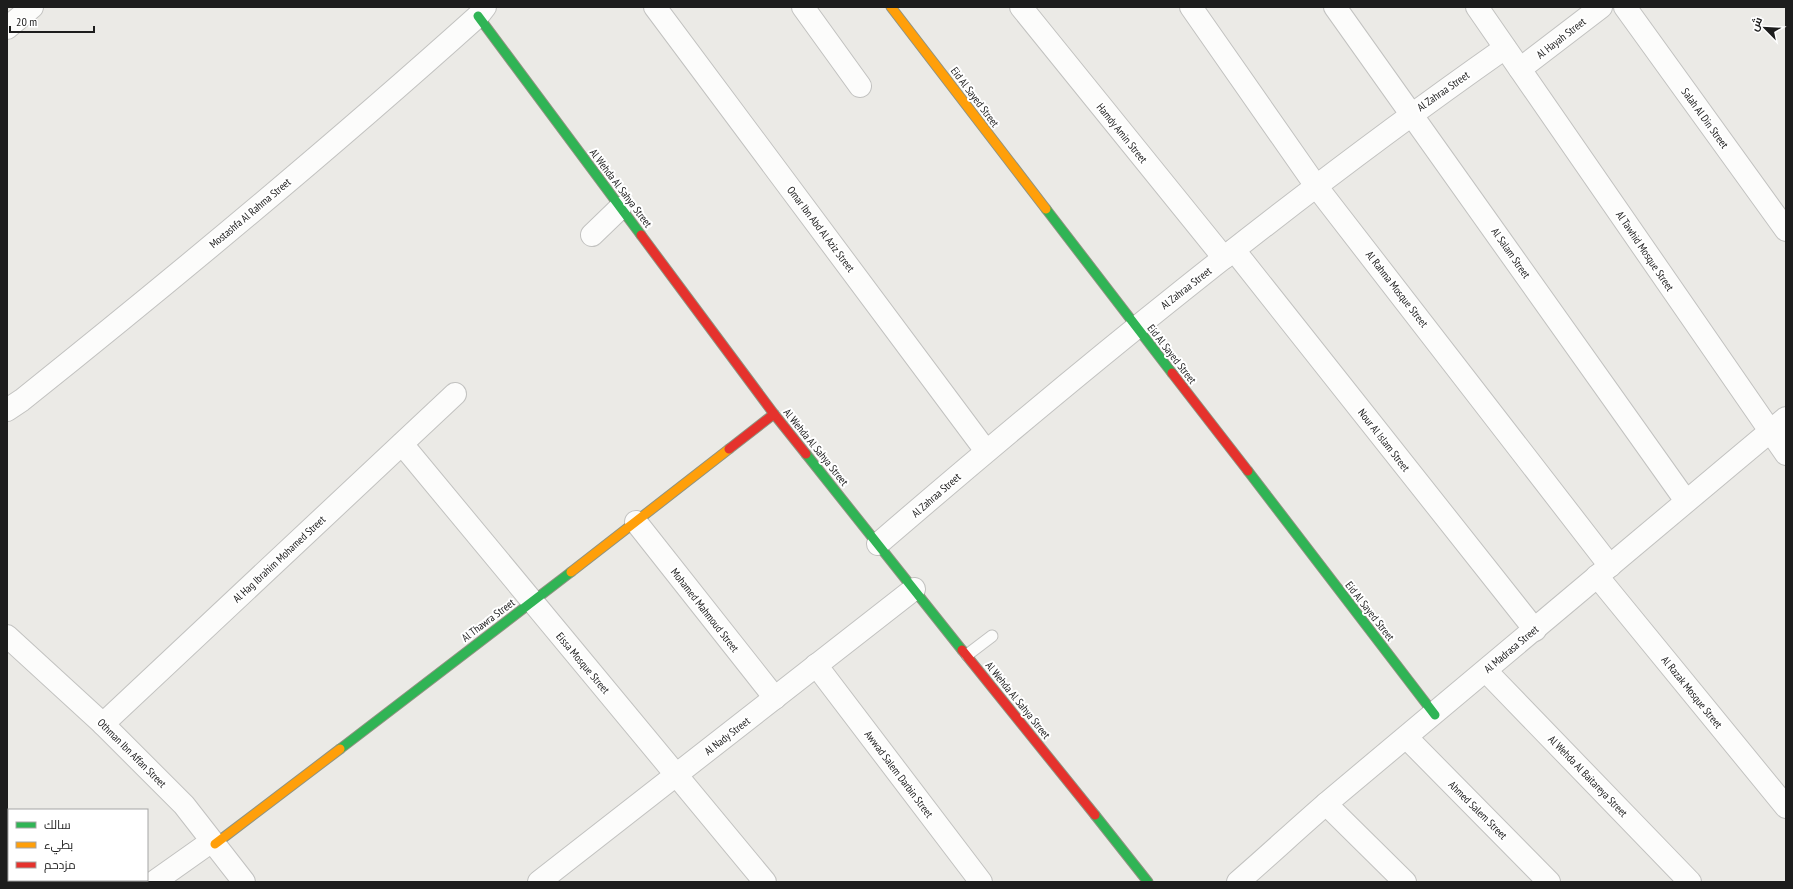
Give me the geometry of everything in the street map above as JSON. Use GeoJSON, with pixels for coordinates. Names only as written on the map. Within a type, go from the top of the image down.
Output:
{"type":"FeatureCollection","features":[{"type":"Feature","properties":{"kind":"street"},"geometry":{"type":"LineString","coordinates":[[7,28],[32,7]]}},
{"type":"Feature","properties":{"kind":"street","name":"Omar Ibn Abd Al Aziz Street"},"geometry":{"type":"LineString","coordinates":[[655,7],[986,451]]}},
{"type":"Feature","properties":{"kind":"street"},"geometry":{"type":"LineString","coordinates":[[803,7],[860,86]]}},
{"type":"Feature","properties":{"kind":"street","name":"Eid Al Sayed Street"},"geometry":{"type":"LineString","coordinates":[[891,7],[1435,715]]}},
{"type":"Feature","properties":{"kind":"street","name":"Hamdy Amin Street"},"geometry":{"type":"LineString","coordinates":[[1021,7],[1229,254]]}},
{"type":"Feature","properties":{"kind":"street","name":"Al Rahma Mosque Street"},"geometry":{"type":"LineString","coordinates":[[1191,7],[1316,186],[1604,571]]}},
{"type":"Feature","properties":{"kind":"street","name":"Al Salam Street"},"geometry":{"type":"LineString","coordinates":[[1335,7],[1412,113],[1686,501]]}},
{"type":"Feature","properties":{"kind":"street","name":"Al Tawhid Mosque Street"},"geometry":{"type":"LineString","coordinates":[[1477,7],[1786,454]]}},
{"type":"Feature","properties":{"kind":"street","name":"Al Hayah Street"},"geometry":{"type":"LineString","coordinates":[[1520,69],[1601,7]]}},
{"type":"Feature","properties":{"kind":"street","name":"Salah Al Din Street"},"geometry":{"type":"LineString","coordinates":[[1625,7],[1786,230]]}},
{"type":"Feature","properties":{"kind":"street","name":"Al Wehda Al Sahya Street"},"geometry":{"type":"LineString","coordinates":[[481,12],[620,208],[774,414],[1148,882]]}},
{"type":"Feature","properties":{"kind":"street","name":"Mostashfa Al Rahma Street"},"geometry":{"type":"LineString","coordinates":[[7,410],[22,400],[152,295],[401,85],[481,12]]}},
{"type":"Feature","properties":{"kind":"street","name":"Al Zahraa Street"},"geometry":{"type":"LineString","coordinates":[[878,544],[986,451],[1136,326],[1412,113],[1505,48]]}},
{"type":"Feature","properties":{"kind":"street"},"geometry":{"type":"LineString","coordinates":[[592,235],[620,208]]}},
{"type":"Feature","properties":{"kind":"street","name":"Nour Al Islam Street"},"geometry":{"type":"LineString","coordinates":[[1229,254],[1535,630]]}},
{"type":"Feature","properties":{"kind":"street","name":"Al Hag Ibrahim Mohamed Street"},"geometry":{"type":"LineString","coordinates":[[103,724],[455,394]]}},
{"type":"Feature","properties":{"kind":"street","name":"Al Thawra Street"},"geometry":{"type":"LineString","coordinates":[[214,842],[533,602],[774,414]]}},
{"type":"Feature","properties":{"kind":"street","name":"Al Madrasa Street"},"geometry":{"type":"LineString","coordinates":[[1250,878],[1326,804],[1435,715],[1686,501],[1786,418]]}},
{"type":"Feature","properties":{"kind":"street","name":"Eissa Mosque Street"},"geometry":{"type":"LineString","coordinates":[[402,444],[765,882]]}},
{"type":"Feature","properties":{"kind":"street","name":"Mohamed Mahmoud Street"},"geometry":{"type":"LineString","coordinates":[[636,522],[775,698]]}},
{"type":"Feature","properties":{"kind":"street","name":"Al Razak Mosque Street"},"geometry":{"type":"LineString","coordinates":[[1604,571],[1786,807]]}},
{"type":"Feature","properties":{"kind":"street","name":"Al Nady Street"},"geometry":{"type":"LineString","coordinates":[[539,882],[914,589]]}},
{"type":"Feature","properties":{"kind":"street","name":"Othman Ibn Affan Street"},"geometry":{"type":"LineString","coordinates":[[7,636],[103,724],[184,805],[244,882]]}},
{"type":"Feature","properties":{"kind":"street","name":"Awwad Salem Darbin Street"},"geometry":{"type":"LineString","coordinates":[[816,665],[981,882]]}},
{"type":"Feature","properties":{"kind":"street","name":"Al Wehda Al Baitareya Street"},"geometry":{"type":"LineString","coordinates":[[1486,671],[1690,882]]}},
{"type":"Feature","properties":{"kind":"street","name":"Ahmed Salem Street"},"geometry":{"type":"LineString","coordinates":[[1407,738],[1549,882]]}},
{"type":"Feature","properties":{"kind":"street"},"geometry":{"type":"LineString","coordinates":[[1326,804],[1405,882]]}},
{"type":"Feature","properties":{"kind":"street"},"geometry":{"type":"LineString","coordinates":[[154,882],[214,842]]}},
{"type":"Feature","properties":{"kind":"lane"},"geometry":{"type":"LineString","coordinates":[[967,655],[992,636]]}},
{"type":"Feature","properties":{"kind":"traffic: fast"},"geometry":{"type":"LineString","coordinates":[[478,16],[641,235]]}},
{"type":"Feature","properties":{"kind":"traffic: fast"},"geometry":{"type":"LineString","coordinates":[[1046,209],[1172,373]]}},
{"type":"Feature","properties":{"kind":"traffic: fast"},"geometry":{"type":"LineString","coordinates":[[806,454],[962,650]]}},
{"type":"Feature","properties":{"kind":"traffic: fast"},"geometry":{"type":"LineString","coordinates":[[1248,471],[1435,715]]}},
{"type":"Feature","properties":{"kind":"traffic: fast"},"geometry":{"type":"LineString","coordinates":[[340,749],[571,572]]}},
{"type":"Feature","properties":{"kind":"traffic: fast"},"geometry":{"type":"LineString","coordinates":[[1095,815],[1148,882]]}},
{"type":"Feature","properties":{"kind":"traffic: slow"},"geometry":{"type":"LineString","coordinates":[[891,7],[1046,209]]}},
{"type":"Feature","properties":{"kind":"traffic: slow"},"geometry":{"type":"LineString","coordinates":[[571,572],[729,449]]}},
{"type":"Feature","properties":{"kind":"traffic: slow"},"geometry":{"type":"LineString","coordinates":[[215,844],[340,749]]}},
{"type":"Feature","properties":{"kind":"traffic: jam"},"geometry":{"type":"LineString","coordinates":[[641,235],[774,414],[806,454]]}},
{"type":"Feature","properties":{"kind":"traffic: jam"},"geometry":{"type":"LineString","coordinates":[[1172,373],[1248,471]]}},
{"type":"Feature","properties":{"kind":"traffic: jam"},"geometry":{"type":"LineString","coordinates":[[729,449],[774,414]]}},
{"type":"Feature","properties":{"kind":"traffic: jam"},"geometry":{"type":"LineString","coordinates":[[962,650],[1095,815]]}}]}
